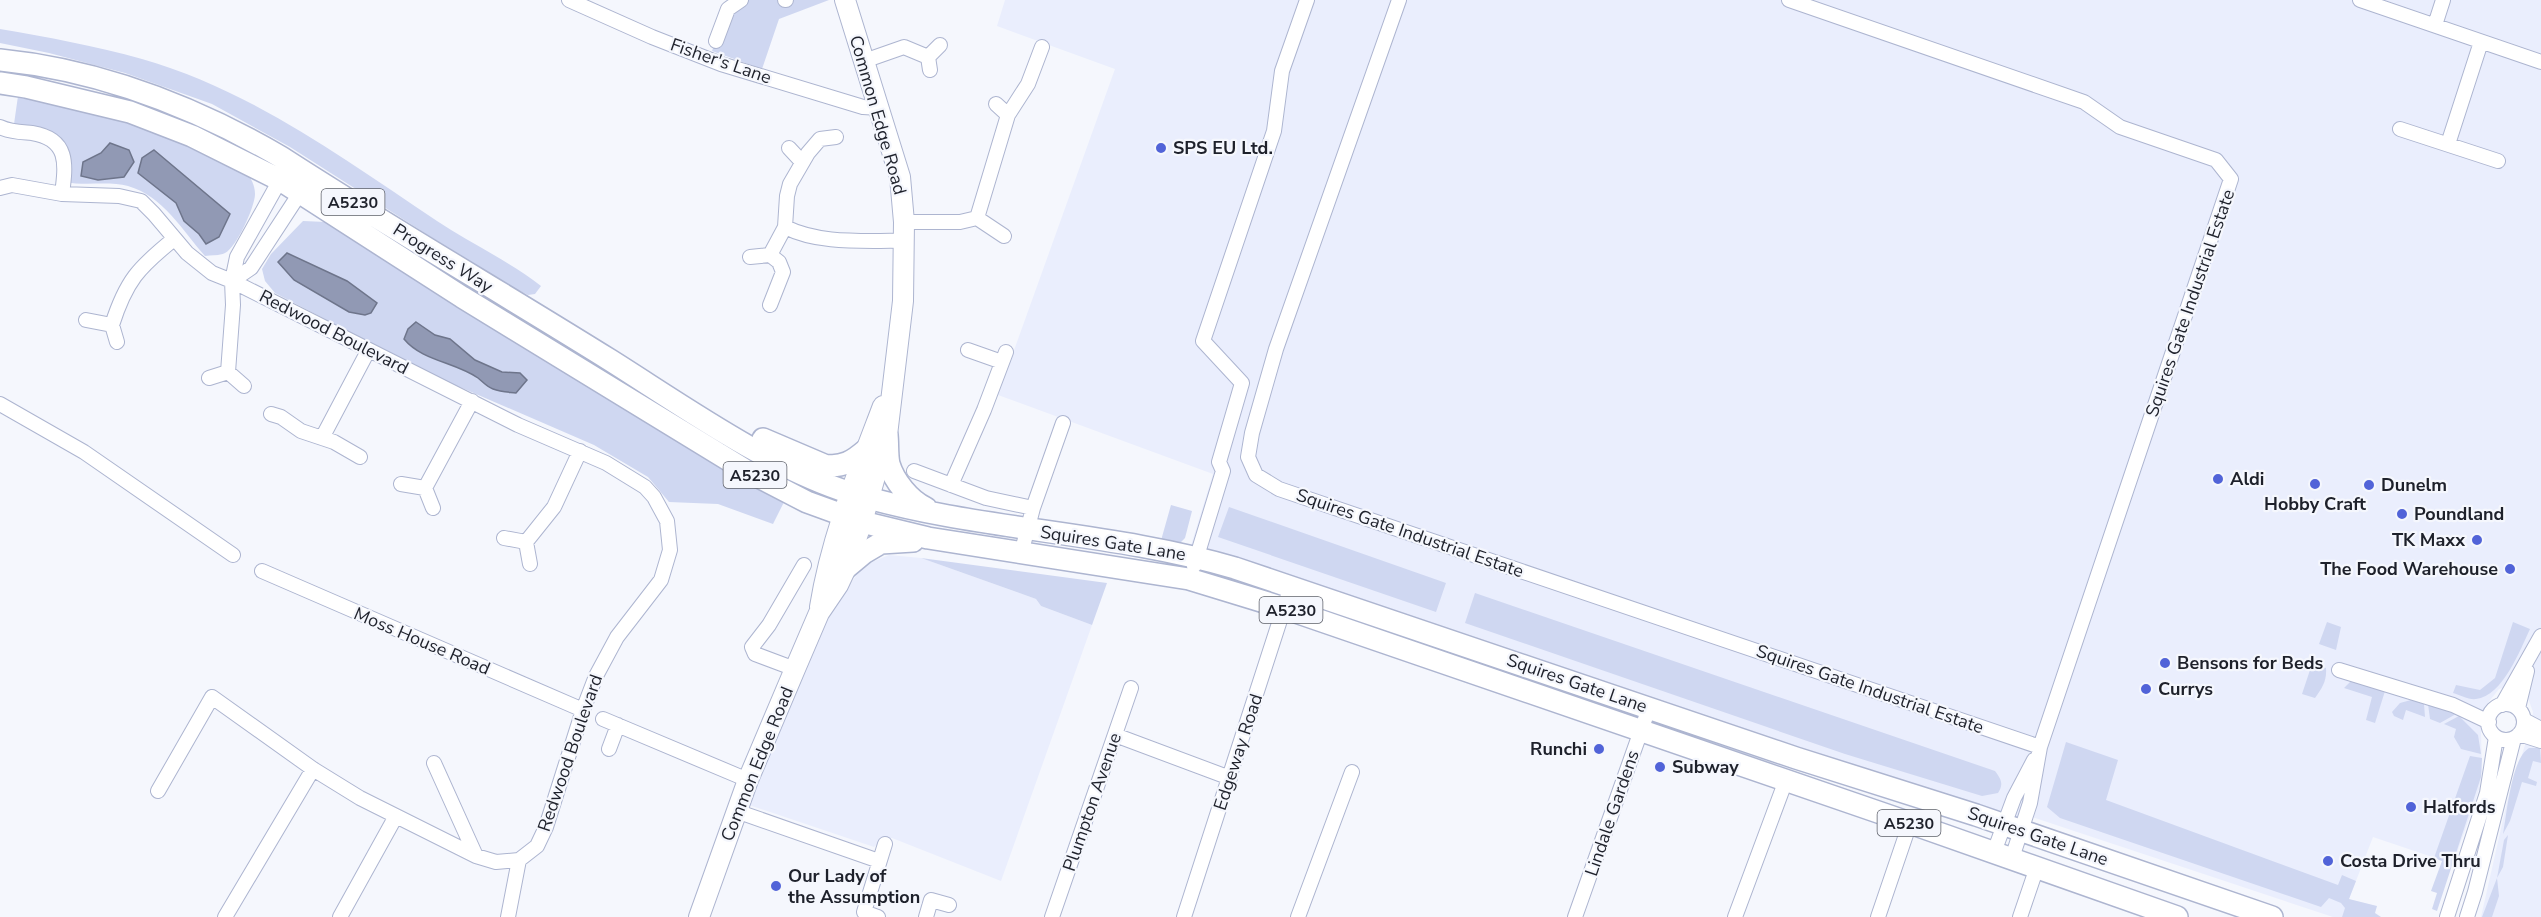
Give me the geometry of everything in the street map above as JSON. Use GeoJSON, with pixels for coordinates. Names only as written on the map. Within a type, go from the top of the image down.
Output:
{"type":"FeatureCollection","features":[{"type":"Feature","properties":{"kind":"main road","name":"Common Edge Road"},"geometry":{"type":"LineString","coordinates":[[845,0],[900,177],[904,232],[903,301],[887,435],[860,495]]}},
{"type":"Feature","properties":{"kind":"main road","name":"Progress Way"},"geometry":{"type":"LineString","coordinates":[[0,60],[45,64],[153,95],[263,146],[719,427],[803,474],[860,495]]}},
{"type":"Feature","properties":{"kind":"main road","name":"Progress Way"},"geometry":{"type":"LineString","coordinates":[[0,83],[130,112],[192,136],[292,189],[462,297],[774,487],[853,520]]}},
{"type":"Feature","properties":{"kind":"main road"},"geometry":{"type":"LineString","coordinates":[[183,107],[196,122],[277,164],[292,189],[319,182]]}},
{"type":"Feature","properties":{"kind":"main road","name":"Common Edge Road"},"geometry":{"type":"LineString","coordinates":[[699,917],[748,780],[819,612],[838,585],[846,568],[867,449],[895,375]]}},
{"type":"Feature","properties":{"kind":"main road"},"geometry":{"type":"LineString","coordinates":[[719,427],[747,432],[824,465],[834,466],[852,462],[867,449]]}},
{"type":"Feature","properties":{"kind":"main road"},"geometry":{"type":"LineString","coordinates":[[887,435],[890,464],[903,488],[920,505],[943,515]]}},
{"type":"Feature","properties":{"kind":"main road","name":"Squires Gate Lane"},"geometry":{"type":"LineString","coordinates":[[860,495],[943,515],[1197,556],[2154,875],[2272,917]]}},
{"type":"Feature","properties":{"kind":"main road","name":"Common Edge Road"},"geometry":{"type":"LineString","coordinates":[[819,612],[825,579],[853,520]]}},
{"type":"Feature","properties":{"kind":"main road","name":"Squires Gate Lane"},"geometry":{"type":"LineString","coordinates":[[853,520],[928,538],[1189,579],[1284,608],[1641,730],[2003,855],[2168,916]]}},
{"type":"Feature","properties":{"kind":"main road"},"geometry":{"type":"LineString","coordinates":[[846,568],[881,543],[928,538]]}},
{"type":"Feature","properties":{"kind":"main road"},"geometry":{"type":"LineString","coordinates":[[2154,875],[2239,917]]}},
{"type":"Feature","properties":{"kind":"street","name":"Fisher's Lane"},"geometry":{"type":"LineString","coordinates":[[569,0],[652,37],[721,64],[863,107],[879,108]]}},
{"type":"Feature","properties":{"kind":"street"},"geometry":{"type":"LineString","coordinates":[[716,41],[728,9],[736,1],[741,0]]}},
{"type":"Feature","properties":{"kind":"street"},"geometry":{"type":"LineString","coordinates":[[1189,579],[1223,471],[1219,462],[1242,383],[1203,341],[1274,131],[1282,71],[1307,0]]}},
{"type":"Feature","properties":{"kind":"street","name":"Squires Gate Industrial Estate"},"geometry":{"type":"LineString","coordinates":[[1399,0],[1276,349],[1248,457],[1256,475],[1279,489],[2040,747],[2231,179],[2216,160],[2120,127],[2084,102],[1789,0]]}},
{"type":"Feature","properties":{"kind":"street"},"geometry":{"type":"LineString","coordinates":[[2360,0],[2541,62]]}},
{"type":"Feature","properties":{"kind":"street"},"geometry":{"type":"LineString","coordinates":[[2435,25],[2443,0]]}},
{"type":"Feature","properties":{"kind":"street"},"geometry":{"type":"LineString","coordinates":[[2448,144],[2481,42]]}},
{"type":"Feature","properties":{"kind":"street"},"geometry":{"type":"LineString","coordinates":[[864,61],[904,47],[929,63],[940,45]]}},
{"type":"Feature","properties":{"kind":"street"},"geometry":{"type":"LineString","coordinates":[[977,219],[1008,115],[1028,84],[1042,47]]}},
{"type":"Feature","properties":{"kind":"street"},"geometry":{"type":"LineString","coordinates":[[996,104],[1008,115]]}},
{"type":"Feature","properties":{"kind":"street"},"geometry":{"type":"LineString","coordinates":[[0,127],[41,135],[57,143],[62,150],[64,164],[62,194]]}},
{"type":"Feature","properties":{"kind":"street"},"geometry":{"type":"LineString","coordinates":[[2400,129],[2498,161]]}},
{"type":"Feature","properties":{"kind":"street"},"geometry":{"type":"LineString","coordinates":[[770,255],[785,226],[790,184],[802,162],[820,139],[836,137]]}},
{"type":"Feature","properties":{"kind":"street"},"geometry":{"type":"LineString","coordinates":[[789,148],[802,162]]}},
{"type":"Feature","properties":{"kind":"street","name":"Redwood Boulevard"},"geometry":{"type":"LineString","coordinates":[[0,188],[12,185],[62,194],[118,196],[141,201],[201,266],[518,425],[579,451],[636,480],[654,496],[667,521],[670,550],[661,580],[608,651],[583,710],[546,827],[537,846],[519,860]]}},
{"type":"Feature","properties":{"kind":"street"},"geometry":{"type":"LineString","coordinates":[[228,372],[233,305],[232,281],[237,257],[292,189]]}},
{"type":"Feature","properties":{"kind":"street","name":"Redwood Boulevard"},"geometry":{"type":"LineString","coordinates":[[232,281],[251,267],[292,189]]}},
{"type":"Feature","properties":{"kind":"street"},"geometry":{"type":"LineString","coordinates":[[785,226],[817,237],[836,239],[904,232],[977,219],[1004,236]]}},
{"type":"Feature","properties":{"kind":"street"},"geometry":{"type":"LineString","coordinates":[[117,342],[112,326],[119,303],[133,275],[174,238]]}},
{"type":"Feature","properties":{"kind":"street"},"geometry":{"type":"LineString","coordinates":[[750,257],[770,255],[779,262],[783,272],[770,304]]}},
{"type":"Feature","properties":{"kind":"street"},"geometry":{"type":"LineString","coordinates":[[86,320],[112,326]]}},
{"type":"Feature","properties":{"kind":"street"},"geometry":{"type":"LineString","coordinates":[[951,485],[1004,357],[968,350]]}},
{"type":"Feature","properties":{"kind":"street"},"geometry":{"type":"LineString","coordinates":[[322,438],[368,351]]}},
{"type":"Feature","properties":{"kind":"street"},"geometry":{"type":"LineString","coordinates":[[209,378],[228,372]]}},
{"type":"Feature","properties":{"kind":"street"},"geometry":{"type":"LineString","coordinates":[[228,372],[244,386]]}},
{"type":"Feature","properties":{"kind":"street"},"geometry":{"type":"LineString","coordinates":[[425,488],[472,401]]}},
{"type":"Feature","properties":{"kind":"street"},"geometry":{"type":"LineString","coordinates":[[1,409],[84,452],[233,555]]}},
{"type":"Feature","properties":{"kind":"street"},"geometry":{"type":"LineString","coordinates":[[271,414],[281,417],[301,431],[322,438],[360,457]]}},
{"type":"Feature","properties":{"kind":"street"},"geometry":{"type":"LineString","coordinates":[[1021,554],[1033,508],[1063,423]]}},
{"type":"Feature","properties":{"kind":"street"},"geometry":{"type":"LineString","coordinates":[[530,564],[526,542],[554,507],[579,451]]}},
{"type":"Feature","properties":{"kind":"street","name":"Squires Gate Lane"},"geometry":{"type":"LineString","coordinates":[[914,471],[986,498],[1033,508]]}},
{"type":"Feature","properties":{"kind":"street"},"geometry":{"type":"LineString","coordinates":[[401,484],[425,488]]}},
{"type":"Feature","properties":{"kind":"street"},"geometry":{"type":"LineString","coordinates":[[425,488],[433,508]]}},
{"type":"Feature","properties":{"kind":"street"},"geometry":{"type":"LineString","coordinates":[[504,538],[526,542]]}},
{"type":"Feature","properties":{"kind":"street"},"geometry":{"type":"LineString","coordinates":[[795,669],[755,654],[752,647],[769,625],[804,565]]}},
{"type":"Feature","properties":{"kind":"street","name":"Moss House Road"},"geometry":{"type":"LineString","coordinates":[[262,571],[583,710]]}},
{"type":"Feature","properties":{"kind":"street","name":"Edgeway Road"},"geometry":{"type":"LineString","coordinates":[[1184,917],[1291,586]]}},
{"type":"Feature","properties":{"kind":"street"},"geometry":{"type":"LineString","coordinates":[[2519,725],[2504,740],[2496,737],[2490,730],[2489,722],[2530,658],[2541,636]]}},
{"type":"Feature","properties":{"kind":"street"},"geometry":{"type":"LineString","coordinates":[[2466,917],[2475,892],[2519,725],[2530,658]]}},
{"type":"Feature","properties":{"kind":"street"},"geometry":{"type":"LineString","coordinates":[[2339,670],[2453,705],[2489,722]]}},
{"type":"Feature","properties":{"kind":"street","name":"Plumpton Avenue"},"geometry":{"type":"LineString","coordinates":[[1052,917],[1131,687]]}},
{"type":"Feature","properties":{"kind":"street"},"geometry":{"type":"LineString","coordinates":[[158,791],[212,697],[314,769],[360,798],[476,856],[496,862],[519,860],[508,917]]}},
{"type":"Feature","properties":{"kind":"street"},"geometry":{"type":"LineString","coordinates":[[2453,705],[2499,706],[2541,741]]}},
{"type":"Feature","properties":{"kind":"street","name":"Lindale Gardens"},"geometry":{"type":"LineString","coordinates":[[1575,917],[1649,708]]}},
{"type":"Feature","properties":{"kind":"street"},"geometry":{"type":"LineString","coordinates":[[603,719],[748,780]]}},
{"type":"Feature","properties":{"kind":"street"},"geometry":{"type":"LineString","coordinates":[[609,748],[618,725]]}},
{"type":"Feature","properties":{"kind":"street"},"geometry":{"type":"LineString","coordinates":[[2519,725],[2541,729]]}},
{"type":"Feature","properties":{"kind":"street"},"geometry":{"type":"LineString","coordinates":[[1115,735],[1230,778]]}},
{"type":"Feature","properties":{"kind":"street"},"geometry":{"type":"LineString","coordinates":[[2447,917],[2487,793],[2496,737]]}},
{"type":"Feature","properties":{"kind":"street"},"geometry":{"type":"LineString","coordinates":[[2003,855],[2012,828],[2014,798],[2040,747]]}},
{"type":"Feature","properties":{"kind":"street"},"geometry":{"type":"LineString","coordinates":[[434,763],[476,856]]}},
{"type":"Feature","properties":{"kind":"street"},"geometry":{"type":"LineString","coordinates":[[225,917],[314,769]]}},
{"type":"Feature","properties":{"kind":"street"},"geometry":{"type":"LineString","coordinates":[[1299,917],[1352,771]]}},
{"type":"Feature","properties":{"kind":"street"},"geometry":{"type":"LineString","coordinates":[[1735,917],[1786,780]]}},
{"type":"Feature","properties":{"kind":"street"},"geometry":{"type":"LineString","coordinates":[[736,811],[879,861]]}},
{"type":"Feature","properties":{"kind":"street"},"geometry":{"type":"LineString","coordinates":[[340,917],[396,816]]}},
{"type":"Feature","properties":{"kind":"street"},"geometry":{"type":"LineString","coordinates":[[1878,917],[1910,823]]}},
{"type":"Feature","properties":{"kind":"street"},"geometry":{"type":"LineString","coordinates":[[878,917],[864,912],[885,844]]}},
{"type":"Feature","properties":{"kind":"street"},"geometry":{"type":"LineString","coordinates":[[2020,917],[2037,867]]}},
{"type":"Feature","properties":{"kind":"street"},"geometry":{"type":"LineString","coordinates":[[2472,917],[2475,892]]}},
{"type":"Feature","properties":{"kind":"street"},"geometry":{"type":"LineString","coordinates":[[926,917],[931,900],[949,905]]}},
{"type":"Feature","properties":{"kind":"shaded area"},"geometry":{"type":"Polygon","coordinates":[[[741,0],[829,0],[779,19],[762,69],[712,51],[728,9],[741,0]]]}},
{"type":"Feature","properties":{"kind":"shaded area"},"geometry":{"type":"Polygon","coordinates":[[[1005,0],[2541,0],[2541,917],[2481,917],[2507,802],[2531,726],[2533,712],[2528,698],[2512,686],[2499,689],[2487,704],[2481,732],[2482,771],[2479,790],[2453,864],[2373,837],[2342,917],[2333,917],[2029,816],[2024,832],[1188,555],[1213,474],[998,395],[1115,69],[997,26],[1005,0]]]}},
{"type":"Feature","properties":{"kind":"shaded area"},"geometry":{"type":"Polygon","coordinates":[[[0,29],[125,54],[182,72],[221,89],[295,128],[541,286],[535,294],[528,295],[500,281],[290,147],[212,104],[125,73],[0,43],[0,29]]]}},
{"type":"Feature","properties":{"kind":"shaded area"},"geometry":{"type":"Polygon","coordinates":[[[18,96],[106,114],[175,139],[247,172],[254,188],[254,200],[244,227],[234,243],[225,253],[205,256],[162,206],[140,191],[121,185],[64,182],[62,150],[13,131],[18,96]]]}},
{"type":"Feature","properties":{"kind":"shaded area"},"geometry":{"type":"Polygon","coordinates":[[[110,143],[129,150],[134,162],[124,177],[98,180],[81,176],[83,162],[101,153],[110,143]]]}},
{"type":"Feature","properties":{"kind":"shaded area"},"geometry":{"type":"Polygon","coordinates":[[[154,150],[230,214],[219,237],[206,244],[199,234],[184,221],[176,203],[138,173],[142,158],[154,150]]]}},
{"type":"Feature","properties":{"kind":"shaded area"},"geometry":{"type":"Polygon","coordinates":[[[303,221],[326,222],[392,265],[786,498],[773,524],[718,504],[669,502],[648,477],[594,445],[432,375],[275,293],[265,281],[262,269],[271,254],[303,221]]]}},
{"type":"Feature","properties":{"kind":"shaded area"},"geometry":{"type":"Polygon","coordinates":[[[287,253],[347,281],[377,303],[371,313],[365,315],[349,312],[294,280],[278,262],[287,253]]]}},
{"type":"Feature","properties":{"kind":"shaded area"},"geometry":{"type":"Polygon","coordinates":[[[416,322],[435,335],[450,339],[475,360],[502,372],[520,373],[527,380],[516,393],[499,391],[459,368],[429,357],[404,339],[408,329],[416,322]]]}},
{"type":"Feature","properties":{"kind":"shaded area"},"geometry":{"type":"Polygon","coordinates":[[[1171,505],[1192,511],[1185,538],[1179,544],[1160,544],[1171,505]]]}},
{"type":"Feature","properties":{"kind":"shaded area"},"geometry":{"type":"Polygon","coordinates":[[[1229,507],[1446,583],[1436,612],[1218,537],[1229,507]]]}},
{"type":"Feature","properties":{"kind":"shaded area"},"geometry":{"type":"Polygon","coordinates":[[[889,555],[921,558],[1036,599],[1041,606],[1092,625],[1001,881],[892,838],[885,838],[874,847],[749,805],[824,623],[857,574],[872,562],[889,555]]]}},
{"type":"Feature","properties":{"kind":"shaded area"},"geometry":{"type":"Polygon","coordinates":[[[921,558],[1107,583],[1092,625],[1041,606],[1036,599],[921,558]]]}},
{"type":"Feature","properties":{"kind":"shaded area"},"geometry":{"type":"Polygon","coordinates":[[[1475,593],[1995,771],[2001,782],[2000,790],[1998,793],[1982,796],[1845,754],[1465,623],[1475,593]]]}},
{"type":"Feature","properties":{"kind":"shaded area"},"geometry":{"type":"Polygon","coordinates":[[[2327,622],[2341,627],[2336,650],[2319,644],[2327,622]]]}},
{"type":"Feature","properties":{"kind":"shaded area"},"geometry":{"type":"Polygon","coordinates":[[[2513,622],[2530,629],[2516,660],[2502,681],[2486,696],[2476,699],[2453,693],[2456,685],[2480,690],[2495,678],[2513,622]]]}},
{"type":"Feature","properties":{"kind":"shaded area"},"geometry":{"type":"Polygon","coordinates":[[[2312,664],[2326,668],[2325,681],[2315,698],[2302,694],[2312,664]]]}},
{"type":"Feature","properties":{"kind":"shaded area"},"geometry":{"type":"Polygon","coordinates":[[[2351,681],[2385,691],[2375,723],[2366,720],[2372,697],[2344,688],[2351,681]]]}},
{"type":"Feature","properties":{"kind":"shaded area"},"geometry":{"type":"Polygon","coordinates":[[[2411,700],[2424,704],[2425,717],[2406,710],[2403,720],[2394,716],[2392,712],[2400,703],[2411,700]]]}},
{"type":"Feature","properties":{"kind":"shaded area"},"geometry":{"type":"Polygon","coordinates":[[[2428,704],[2456,714],[2440,723],[2430,719],[2428,704]]]}},
{"type":"Feature","properties":{"kind":"shaded area"},"geometry":{"type":"Polygon","coordinates":[[[2459,716],[2478,735],[2481,754],[2461,749],[2454,737],[2456,729],[2444,724],[2459,716]]]}},
{"type":"Feature","properties":{"kind":"shaded area"},"geometry":{"type":"Polygon","coordinates":[[[2066,742],[2118,760],[2106,800],[2338,885],[2342,875],[2356,881],[2349,899],[2377,906],[2375,913],[2381,917],[2342,917],[2345,908],[2341,903],[2329,898],[2321,907],[2060,818],[2047,807],[2066,742]]]}},
{"type":"Feature","properties":{"kind":"shaded area"},"geometry":{"type":"Polygon","coordinates":[[[2529,748],[2540,748],[2541,763],[2533,761],[2528,778],[2537,782],[2536,786],[2522,782],[2510,821],[2503,834],[2514,775],[2523,754],[2529,748]]]}},
{"type":"Feature","properties":{"kind":"shaded area"},"geometry":{"type":"Polygon","coordinates":[[[2470,756],[2482,758],[2481,777],[2437,911],[2432,909],[2437,893],[2431,891],[2442,861],[2434,858],[2470,756]]]}},
{"type":"Feature","properties":{"kind":"shaded area"},"geometry":{"type":"Polygon","coordinates":[[[2508,835],[2503,867],[2497,878],[2504,840],[2508,835]]]}},
{"type":"Feature","properties":{"kind":"shaded area"},"geometry":{"type":"Polygon","coordinates":[[[2497,878],[2499,896],[2492,917],[2482,917],[2497,878]]]}},
{"type":"Feature","properties":{"kind":"place","name":"SPS EU Ltd."},"geometry":{"type":"Point","coordinates":[1161,148]}},
{"type":"Feature","properties":{"kind":"place","name":"Aldi"},"geometry":{"type":"Point","coordinates":[2218,479]}},
{"type":"Feature","properties":{"kind":"place","name":"Hobby Craft"},"geometry":{"type":"Point","coordinates":[2315,484]}},
{"type":"Feature","properties":{"kind":"place","name":"Dunelm"},"geometry":{"type":"Point","coordinates":[2369,485]}},
{"type":"Feature","properties":{"kind":"place","name":"Poundland"},"geometry":{"type":"Point","coordinates":[2402,514]}},
{"type":"Feature","properties":{"kind":"place","name":"TK Maxx"},"geometry":{"type":"Point","coordinates":[2477,540]}},
{"type":"Feature","properties":{"kind":"place","name":"The Food Warehouse"},"geometry":{"type":"Point","coordinates":[2510,569]}},
{"type":"Feature","properties":{"kind":"place","name":"Bensons for Beds"},"geometry":{"type":"Point","coordinates":[2165,663]}},
{"type":"Feature","properties":{"kind":"place","name":"Currys"},"geometry":{"type":"Point","coordinates":[2146,689]}},
{"type":"Feature","properties":{"kind":"place","name":"Runchi"},"geometry":{"type":"Point","coordinates":[1599,749]}},
{"type":"Feature","properties":{"kind":"place","name":"Subway"},"geometry":{"type":"Point","coordinates":[1660,767]}},
{"type":"Feature","properties":{"kind":"place","name":"Halfords"},"geometry":{"type":"Point","coordinates":[2411,807]}},
{"type":"Feature","properties":{"kind":"place","name":"Costa Drive Thru"},"geometry":{"type":"Point","coordinates":[2328,861]}},
{"type":"Feature","properties":{"kind":"place","name":"Our Lady of the Assumption"},"geometry":{"type":"Point","coordinates":[776,886]}}]}
